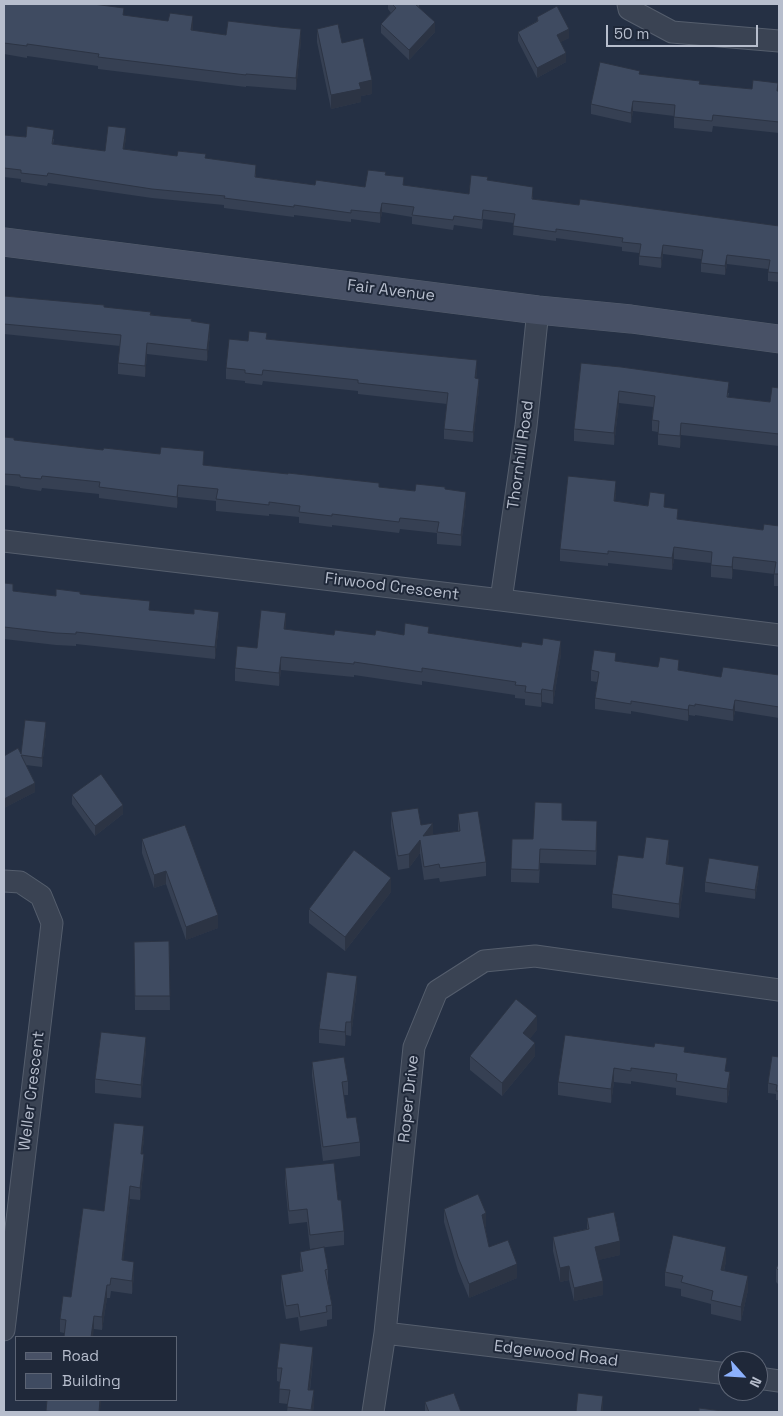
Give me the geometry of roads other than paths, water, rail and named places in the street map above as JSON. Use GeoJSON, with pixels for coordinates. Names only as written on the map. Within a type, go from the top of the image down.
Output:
{"type":"FeatureCollection","features":[{"type":"Feature","properties":{"kind":"street"},"geometry":{"type":"LineString","coordinates":[[628,4],[629,10],[672,32],[779,41]]}},
{"type":"Feature","properties":{"kind":"street","name":"Fair Avenue"},"geometry":{"type":"LineString","coordinates":[[4,242],[779,339]]}},
{"type":"Feature","properties":{"kind":"street","name":"Thornhill Road"},"geometry":{"type":"LineString","coordinates":[[501,600],[526,426],[538,310]]}},
{"type":"Feature","properties":{"kind":"street","name":"Firwood Crescent"},"geometry":{"type":"LineString","coordinates":[[4,541],[779,635]]}},
{"type":"Feature","properties":{"kind":"street","name":"Weller Crescent"},"geometry":{"type":"LineString","coordinates":[[4,881],[20,882],[41,896],[52,923],[4,1330]]}},
{"type":"Feature","properties":{"kind":"street","name":"Roper Drive"},"geometry":{"type":"LineString","coordinates":[[373,1412],[385,1333],[414,1048],[437,991],[484,961],[534,956],[779,990]]}},
{"type":"Feature","properties":{"kind":"street","name":"Edgewood Road"},"geometry":{"type":"LineString","coordinates":[[385,1333],[718,1373]]}}]}
